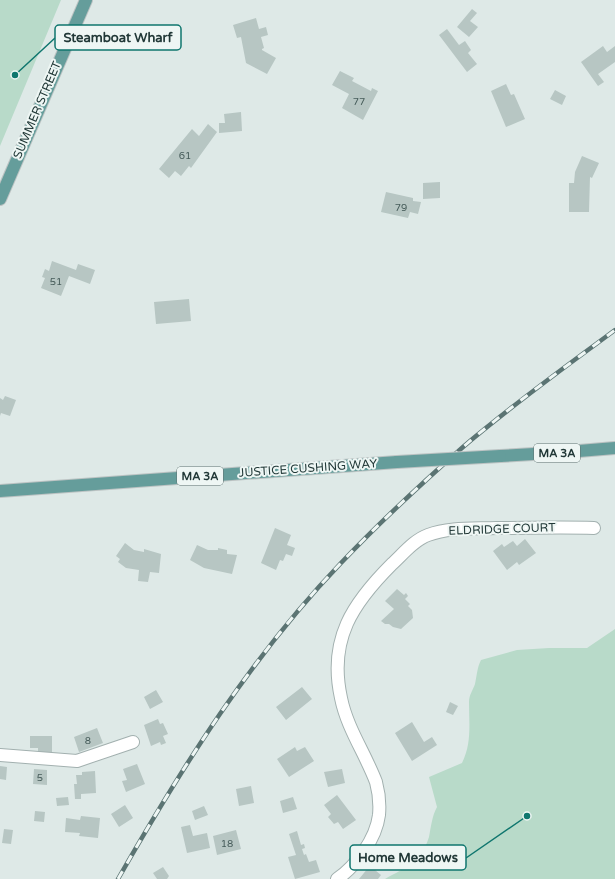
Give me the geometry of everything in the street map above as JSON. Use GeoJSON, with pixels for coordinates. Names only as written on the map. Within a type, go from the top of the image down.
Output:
{"type":"FeatureCollection","features":[{"type":"Feature","properties":{"kind":"main road","name":"SUMMER STREET"},"geometry":{"type":"LineString","coordinates":[[0,199],[86,0]]}},
{"type":"Feature","properties":{"kind":"main road","name":"JUSTICE CUSHING WAY"},"geometry":{"type":"LineString","coordinates":[[1,491],[397,462],[615,448]]}},
{"type":"Feature","properties":{"kind":"street","name":"ELDRIDGE COURT"},"geometry":{"type":"LineString","coordinates":[[337,879],[350,868],[361,854],[370,839],[379,817],[379,798],[376,782],[349,724],[338,683],[337,656],[341,636],[350,615],[359,602],[395,561],[418,541],[428,535],[471,529],[552,527],[594,528]]}},
{"type":"Feature","properties":{"kind":"street"},"geometry":{"type":"LineString","coordinates":[[0,755],[77,761],[133,742]]}},
{"type":"Feature","properties":{"kind":"green space"},"geometry":{"type":"Polygon","coordinates":[[[0,0],[61,0],[0,146],[0,0]]]}},
{"type":"Feature","properties":{"kind":"green space"},"geometry":{"type":"Polygon","coordinates":[[[615,629],[615,879],[385,879],[417,859],[426,846],[437,807],[429,777],[462,763],[469,740],[469,699],[475,684],[481,660],[517,650],[587,648],[615,629]]]}},
{"type":"Feature","properties":{"kind":"building"},"geometry":{"type":"Polygon","coordinates":[[[472,9],[477,13],[470,21],[478,27],[469,37],[457,27],[472,9]]]}},
{"type":"Feature","properties":{"kind":"building"},"geometry":{"type":"Polygon","coordinates":[[[256,18],[259,29],[266,27],[268,35],[261,37],[264,48],[262,50],[276,58],[267,74],[246,63],[241,37],[237,38],[233,25],[256,18]]]}},
{"type":"Feature","properties":{"kind":"building"},"geometry":{"type":"Polygon","coordinates":[[[447,29],[459,45],[465,41],[471,50],[468,53],[477,64],[467,72],[439,35],[447,29]]]}},
{"type":"Feature","properties":{"kind":"building"},"geometry":{"type":"Polygon","coordinates":[[[603,46],[607,52],[615,46],[615,62],[598,74],[604,82],[598,86],[581,62],[603,46]]]}},
{"type":"Feature","properties":{"kind":"building"},"geometry":{"type":"Polygon","coordinates":[[[340,71],[354,78],[352,81],[371,91],[372,88],[378,91],[363,120],[342,108],[349,94],[332,85],[340,71]]]}},
{"type":"Feature","properties":{"kind":"building"},"geometry":{"type":"Polygon","coordinates":[[[506,84],[511,95],[514,94],[525,119],[506,127],[491,91],[506,84]]]}},
{"type":"Feature","properties":{"kind":"building"},"geometry":{"type":"Polygon","coordinates":[[[555,90],[566,96],[562,105],[550,99],[555,90]]]}},
{"type":"Feature","properties":{"kind":"building"},"geometry":{"type":"Polygon","coordinates":[[[241,112],[242,131],[219,133],[219,123],[225,123],[224,114],[241,112]]]}},
{"type":"Feature","properties":{"kind":"building"},"geometry":{"type":"Polygon","coordinates":[[[208,124],[217,132],[191,168],[189,166],[181,176],[175,171],[169,178],[159,169],[192,129],[199,136],[208,124]]]}},
{"type":"Feature","properties":{"kind":"building"},"geometry":{"type":"Polygon","coordinates":[[[582,156],[599,163],[592,178],[590,177],[589,212],[569,212],[569,183],[574,183],[575,172],[582,156]]]}},
{"type":"Feature","properties":{"kind":"building"},"geometry":{"type":"Polygon","coordinates":[[[440,182],[440,198],[423,199],[423,183],[440,182]]]}},
{"type":"Feature","properties":{"kind":"building"},"geometry":{"type":"Polygon","coordinates":[[[386,192],[413,198],[413,201],[421,202],[418,214],[410,212],[408,218],[381,212],[386,192]]]}},
{"type":"Feature","properties":{"kind":"building"},"geometry":{"type":"Polygon","coordinates":[[[52,261],[76,270],[78,264],[95,270],[90,284],[69,276],[61,296],[41,288],[45,278],[42,277],[45,269],[49,271],[52,261]]]}},
{"type":"Feature","properties":{"kind":"building"},"geometry":{"type":"Polygon","coordinates":[[[189,299],[191,321],[156,324],[154,302],[189,299]]]}},
{"type":"Feature","properties":{"kind":"building"},"geometry":{"type":"Polygon","coordinates":[[[5,396],[16,400],[10,416],[1,413],[0,416],[0,398],[3,400],[5,396]]]}},
{"type":"Feature","properties":{"kind":"building"},"geometry":{"type":"Polygon","coordinates":[[[275,528],[291,535],[287,545],[295,548],[292,556],[286,554],[283,561],[280,560],[276,570],[261,563],[275,528]]]}},
{"type":"Feature","properties":{"kind":"building"},"geometry":{"type":"Polygon","coordinates":[[[525,539],[536,553],[519,565],[517,562],[507,570],[493,551],[502,544],[504,547],[513,541],[517,546],[525,539]]]}},
{"type":"Feature","properties":{"kind":"building"},"geometry":{"type":"Polygon","coordinates":[[[125,543],[134,550],[144,552],[144,549],[161,554],[159,573],[150,572],[148,582],[138,581],[139,570],[126,568],[118,562],[120,559],[116,556],[125,543]]]}},
{"type":"Feature","properties":{"kind":"building"},"geometry":{"type":"Polygon","coordinates":[[[197,545],[208,550],[218,550],[218,548],[227,550],[227,554],[237,555],[232,574],[204,568],[190,560],[197,545]]]}},
{"type":"Feature","properties":{"kind":"building"},"geometry":{"type":"Polygon","coordinates":[[[397,589],[404,595],[406,593],[408,596],[405,599],[410,604],[408,606],[412,610],[413,618],[401,629],[385,624],[381,621],[394,609],[385,601],[397,589]]]}},
{"type":"Feature","properties":{"kind":"building"},"geometry":{"type":"Polygon","coordinates":[[[302,687],[312,699],[286,720],[276,707],[302,687]]]}},
{"type":"Feature","properties":{"kind":"building"},"geometry":{"type":"Polygon","coordinates":[[[156,690],[163,702],[150,709],[144,697],[156,690]]]}},
{"type":"Feature","properties":{"kind":"building"},"geometry":{"type":"Polygon","coordinates":[[[450,702],[458,706],[453,715],[446,712],[450,702]]]}},
{"type":"Feature","properties":{"kind":"building"},"geometry":{"type":"Polygon","coordinates":[[[158,719],[160,724],[163,723],[168,734],[163,736],[166,743],[161,745],[160,742],[151,746],[144,725],[158,719]]]}},
{"type":"Feature","properties":{"kind":"building"},"geometry":{"type":"Polygon","coordinates":[[[412,722],[424,742],[432,737],[437,745],[412,761],[395,733],[412,722]]]}},
{"type":"Feature","properties":{"kind":"building"},"geometry":{"type":"Polygon","coordinates":[[[97,728],[103,743],[79,752],[74,737],[97,728]]]}},
{"type":"Feature","properties":{"kind":"building"},"geometry":{"type":"Polygon","coordinates":[[[30,736],[52,736],[52,752],[38,752],[38,748],[30,748],[30,736]]]}},
{"type":"Feature","properties":{"kind":"building"},"geometry":{"type":"Polygon","coordinates":[[[295,747],[297,751],[305,747],[314,761],[289,777],[277,759],[295,747]]]}},
{"type":"Feature","properties":{"kind":"building"},"geometry":{"type":"Polygon","coordinates":[[[137,764],[145,784],[126,792],[122,781],[127,780],[123,769],[137,764]]]}},
{"type":"Feature","properties":{"kind":"building"},"geometry":{"type":"Polygon","coordinates":[[[0,766],[7,767],[6,780],[0,779],[0,766]]]}},
{"type":"Feature","properties":{"kind":"building"},"geometry":{"type":"Polygon","coordinates":[[[34,769],[47,770],[47,785],[33,784],[34,769]]]}},
{"type":"Feature","properties":{"kind":"building"},"geometry":{"type":"Polygon","coordinates":[[[342,769],[345,783],[328,787],[324,772],[342,769]]]}},
{"type":"Feature","properties":{"kind":"building"},"geometry":{"type":"Polygon","coordinates":[[[95,771],[96,793],[81,794],[81,799],[75,799],[74,784],[77,784],[76,775],[82,775],[82,772],[95,771]]]}},
{"type":"Feature","properties":{"kind":"building"},"geometry":{"type":"Polygon","coordinates":[[[251,786],[254,803],[239,806],[236,789],[251,786]]]}},
{"type":"Feature","properties":{"kind":"building"},"geometry":{"type":"Polygon","coordinates":[[[337,795],[356,820],[343,829],[338,822],[334,824],[328,817],[331,814],[324,805],[337,795]]]}},
{"type":"Feature","properties":{"kind":"building"},"geometry":{"type":"Polygon","coordinates":[[[68,797],[69,805],[57,806],[56,798],[68,797]]]}},
{"type":"Feature","properties":{"kind":"building"},"geometry":{"type":"Polygon","coordinates":[[[293,797],[297,809],[283,813],[280,801],[293,797]]]}},
{"type":"Feature","properties":{"kind":"building"},"geometry":{"type":"Polygon","coordinates":[[[125,805],[133,818],[119,827],[111,814],[125,805]]]}},
{"type":"Feature","properties":{"kind":"building"},"geometry":{"type":"Polygon","coordinates":[[[204,806],[208,815],[195,820],[192,811],[204,806]]]}},
{"type":"Feature","properties":{"kind":"building"},"geometry":{"type":"Polygon","coordinates":[[[35,811],[45,812],[44,822],[34,821],[35,811]]]}},
{"type":"Feature","properties":{"kind":"building"},"geometry":{"type":"Polygon","coordinates":[[[81,816],[100,818],[98,838],[79,836],[80,833],[65,832],[66,818],[80,820],[81,816]]]}},
{"type":"Feature","properties":{"kind":"building"},"geometry":{"type":"Polygon","coordinates":[[[190,825],[193,836],[207,833],[210,848],[187,853],[181,827],[190,825]]]}},
{"type":"Feature","properties":{"kind":"building"},"geometry":{"type":"Polygon","coordinates":[[[4,829],[13,830],[11,844],[2,843],[4,829]]]}},
{"type":"Feature","properties":{"kind":"building"},"geometry":{"type":"Polygon","coordinates":[[[236,830],[241,849],[217,855],[213,836],[236,830]]]}},
{"type":"Feature","properties":{"kind":"building"},"geometry":{"type":"Polygon","coordinates":[[[297,831],[301,845],[304,844],[305,848],[302,849],[304,855],[306,854],[309,862],[316,860],[320,872],[295,879],[288,857],[296,855],[289,834],[297,831]]]}},
{"type":"Feature","properties":{"kind":"building"},"geometry":{"type":"Polygon","coordinates":[[[373,862],[378,867],[375,870],[381,875],[378,879],[359,879],[373,862]]]}},
{"type":"Feature","properties":{"kind":"building"},"geometry":{"type":"Polygon","coordinates":[[[163,867],[169,876],[167,879],[157,879],[153,873],[163,867]]]}},
{"type":"Feature","properties":{"kind":"railway"},"geometry":{"type":"LineString","coordinates":[[118,879],[167,796],[220,714],[277,636],[308,599],[370,533],[463,447],[519,402],[615,330]]}},
{"type":"Feature","properties":{"kind":"place","name":"Steamboat Wharf"},"geometry":{"type":"Point","coordinates":[15,75]}},
{"type":"Feature","properties":{"kind":"place","name":"Home Meadows"},"geometry":{"type":"Point","coordinates":[527,816]}}]}
